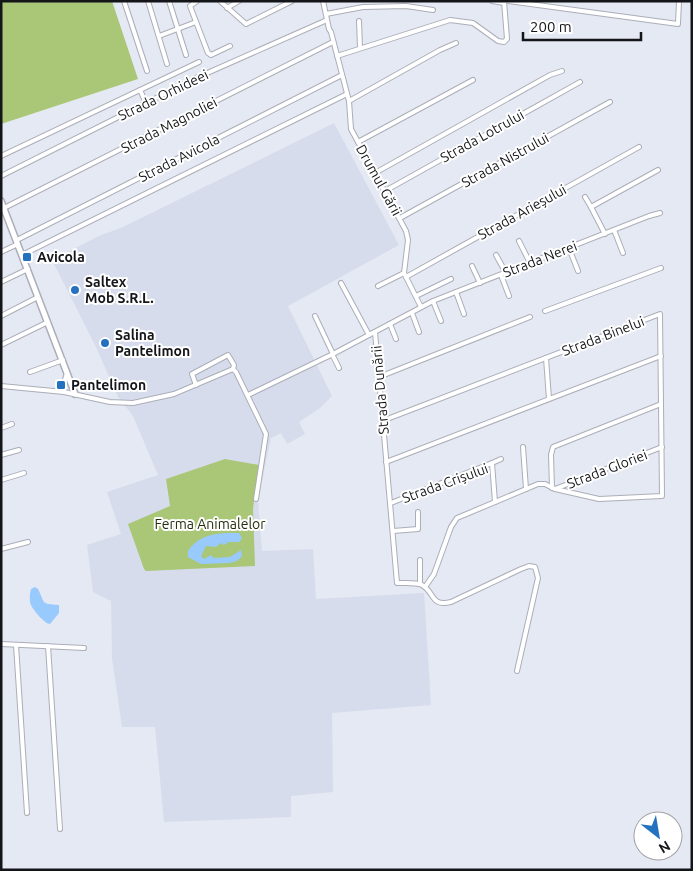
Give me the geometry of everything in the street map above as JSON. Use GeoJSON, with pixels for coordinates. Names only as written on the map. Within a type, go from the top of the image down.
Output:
{"type":"FeatureCollection","features":[{"type":"Feature","properties":{"kind":"street"},"geometry":{"type":"LineString","coordinates":[[124,1],[146,72]]}},
{"type":"Feature","properties":{"kind":"street"},"geometry":{"type":"LineString","coordinates":[[148,1],[167,64]]}},
{"type":"Feature","properties":{"kind":"street"},"geometry":{"type":"LineString","coordinates":[[169,1],[186,55]]}},
{"type":"Feature","properties":{"kind":"street"},"geometry":{"type":"LineString","coordinates":[[185,1],[190,6],[209,55],[230,46]]}},
{"type":"Feature","properties":{"kind":"street"},"geometry":{"type":"LineString","coordinates":[[190,6],[197,1]]}},
{"type":"Feature","properties":{"kind":"street"},"geometry":{"type":"LineString","coordinates":[[220,1],[246,24],[292,1]]}},
{"type":"Feature","properties":{"kind":"street"},"geometry":{"type":"LineString","coordinates":[[227,8],[238,1]]}},
{"type":"Feature","properties":{"kind":"street","name":"Drumul Gării"},"geometry":{"type":"LineString","coordinates":[[323,1],[350,101],[350,126],[400,218],[408,237],[405,275]]}},
{"type":"Feature","properties":{"kind":"street"},"geometry":{"type":"LineString","coordinates":[[362,1],[363,7]]}},
{"type":"Feature","properties":{"kind":"street"},"geometry":{"type":"LineString","coordinates":[[492,1],[678,24],[679,1]]}},
{"type":"Feature","properties":{"kind":"street"},"geometry":{"type":"LineString","coordinates":[[337,56],[450,20],[473,23],[498,41],[505,41],[505,2]]}},
{"type":"Feature","properties":{"kind":"street"},"geometry":{"type":"LineString","coordinates":[[326,14],[363,7],[404,6],[434,10]]}},
{"type":"Feature","properties":{"kind":"street","name":"Strada Orhideei"},"geometry":{"type":"LineString","coordinates":[[1,176],[268,44],[327,20]]}},
{"type":"Feature","properties":{"kind":"street"},"geometry":{"type":"LineString","coordinates":[[359,21],[360,48]]}},
{"type":"Feature","properties":{"kind":"street"},"geometry":{"type":"LineString","coordinates":[[159,36],[196,22]]}},
{"type":"Feature","properties":{"kind":"street","name":"Strada Magnoliei"},"geometry":{"type":"LineString","coordinates":[[4,208],[333,42]]}},
{"type":"Feature","properties":{"kind":"street"},"geometry":{"type":"LineString","coordinates":[[350,101],[440,50],[456,43]]}},
{"type":"Feature","properties":{"kind":"street"},"geometry":{"type":"LineString","coordinates":[[1,156],[200,62]]}},
{"type":"Feature","properties":{"kind":"street"},"geometry":{"type":"LineString","coordinates":[[375,173],[562,71]]}},
{"type":"Feature","properties":{"kind":"street","name":"Strada Avicola"},"geometry":{"type":"LineString","coordinates":[[1,252],[17,242],[342,76]]}},
{"type":"Feature","properties":{"kind":"street"},"geometry":{"type":"LineString","coordinates":[[358,142],[473,80]]}},
{"type":"Feature","properties":{"kind":"street","name":"Strada Lotrului"},"geometry":{"type":"LineString","coordinates":[[385,190],[580,82]]}},
{"type":"Feature","properties":{"kind":"street"},"geometry":{"type":"LineString","coordinates":[[140,90],[146,103]]}},
{"type":"Feature","properties":{"kind":"street"},"geometry":{"type":"LineString","coordinates":[[22,255],[347,94]]}},
{"type":"Feature","properties":{"kind":"street","name":"Strada Nistrului"},"geometry":{"type":"LineString","coordinates":[[400,218],[610,102]]}},
{"type":"Feature","properties":{"kind":"street","name":"Strada Arieșului"},"geometry":{"type":"LineString","coordinates":[[378,286],[405,275],[639,147]]}},
{"type":"Feature","properties":{"kind":"street"},"geometry":{"type":"LineString","coordinates":[[591,207],[658,170]]}},
{"type":"Feature","properties":{"kind":"street"},"geometry":{"type":"LineString","coordinates":[[586,198],[605,234]]}},
{"type":"Feature","properties":{"kind":"street"},"geometry":{"type":"LineString","coordinates":[[1,201],[75,394]]}},
{"type":"Feature","properties":{"kind":"street","name":"Strada Nerei"},"geometry":{"type":"LineString","coordinates":[[421,307],[660,213]]}},
{"type":"Feature","properties":{"kind":"street"},"geometry":{"type":"LineString","coordinates":[[1,222],[8,218]]}},
{"type":"Feature","properties":{"kind":"street"},"geometry":{"type":"LineString","coordinates":[[614,230],[623,253]]}},
{"type":"Feature","properties":{"kind":"street"},"geometry":{"type":"LineString","coordinates":[[519,241],[530,263]]}},
{"type":"Feature","properties":{"kind":"street"},"geometry":{"type":"LineString","coordinates":[[569,248],[578,271]]}},
{"type":"Feature","properties":{"kind":"street"},"geometry":{"type":"LineString","coordinates":[[496,255],[509,296]]}},
{"type":"Feature","properties":{"kind":"street"},"geometry":{"type":"LineString","coordinates":[[472,266],[480,283]]}},
{"type":"Feature","properties":{"kind":"street"},"geometry":{"type":"LineString","coordinates":[[545,311],[661,268]]}},
{"type":"Feature","properties":{"kind":"street"},"geometry":{"type":"LineString","coordinates":[[1,282],[28,269]]}},
{"type":"Feature","properties":{"kind":"street"},"geometry":{"type":"LineString","coordinates":[[376,332],[421,307],[405,275]]}},
{"type":"Feature","properties":{"kind":"street"},"geometry":{"type":"LineString","coordinates":[[416,296],[451,279]]}},
{"type":"Feature","properties":{"kind":"street"},"geometry":{"type":"LineString","coordinates":[[341,283],[369,335]]}},
{"type":"Feature","properties":{"kind":"street"},"geometry":{"type":"LineString","coordinates":[[456,292],[464,314]]}},
{"type":"Feature","properties":{"kind":"street"},"geometry":{"type":"LineString","coordinates":[[1,316],[38,297]]}},
{"type":"Feature","properties":{"kind":"street"},"geometry":{"type":"LineString","coordinates":[[433,301],[441,321]]}},
{"type":"Feature","properties":{"kind":"street"},"geometry":{"type":"LineString","coordinates":[[412,313],[419,332]]}},
{"type":"Feature","properties":{"kind":"street","name":"Strada Binelui"},"geometry":{"type":"LineString","coordinates":[[382,421],[660,314],[661,356]]}},
{"type":"Feature","properties":{"kind":"street"},"geometry":{"type":"LineString","coordinates":[[316,316],[339,368]]}},
{"type":"Feature","properties":{"kind":"street"},"geometry":{"type":"LineString","coordinates":[[380,377],[530,317]]}},
{"type":"Feature","properties":{"kind":"street"},"geometry":{"type":"LineString","coordinates":[[1,345],[48,322]]}},
{"type":"Feature","properties":{"kind":"street"},"geometry":{"type":"LineString","coordinates":[[390,324],[396,339]]}},
{"type":"Feature","properties":{"kind":"street","name":"Strada Dunării"},"geometry":{"type":"LineString","coordinates":[[248,396],[376,332],[397,583],[420,584]]}},
{"type":"Feature","properties":{"kind":"street"},"geometry":{"type":"LineString","coordinates":[[196,385],[192,374],[229,356],[233,363],[233,369],[266,434],[256,499]]}},
{"type":"Feature","properties":{"kind":"street"},"geometry":{"type":"LineString","coordinates":[[386,462],[661,356],[662,496],[599,499],[554,489],[551,455],[553,447],[661,404]]}},
{"type":"Feature","properties":{"kind":"street"},"geometry":{"type":"LineString","coordinates":[[546,358],[548,399]]}},
{"type":"Feature","properties":{"kind":"street"},"geometry":{"type":"LineString","coordinates":[[30,372],[63,360]]}},
{"type":"Feature","properties":{"kind":"street"},"geometry":{"type":"LineString","coordinates":[[1,386],[64,392],[110,402],[132,403],[166,396],[233,369]]}},
{"type":"Feature","properties":{"kind":"street"},"geometry":{"type":"LineString","coordinates":[[64,392],[63,383],[67,373]]}},
{"type":"Feature","properties":{"kind":"street"},"geometry":{"type":"LineString","coordinates":[[1,428],[12,424]]}},
{"type":"Feature","properties":{"kind":"street"},"geometry":{"type":"LineString","coordinates":[[523,447],[526,489]]}},
{"type":"Feature","properties":{"kind":"street","name":"Strada Gloriei"},"geometry":{"type":"LineString","coordinates":[[425,587],[434,574],[455,520],[526,489],[542,484],[554,489],[662,447]]}},
{"type":"Feature","properties":{"kind":"street"},"geometry":{"type":"LineString","coordinates":[[1,455],[19,450]]}},
{"type":"Feature","properties":{"kind":"street"},"geometry":{"type":"LineString","coordinates":[[492,463],[501,458]]}},
{"type":"Feature","properties":{"kind":"street","name":"Strada Crișului"},"geometry":{"type":"LineString","coordinates":[[391,503],[492,463],[495,502]]}},
{"type":"Feature","properties":{"kind":"street"},"geometry":{"type":"LineString","coordinates":[[1,480],[24,474]]}},
{"type":"Feature","properties":{"kind":"street"},"geometry":{"type":"LineString","coordinates":[[392,531],[418,529],[418,512]]}},
{"type":"Feature","properties":{"kind":"street"},"geometry":{"type":"LineString","coordinates":[[1,549],[28,542]]}},
{"type":"Feature","properties":{"kind":"street"},"geometry":{"type":"LineString","coordinates":[[420,560],[420,584],[425,587],[433,599],[444,604],[521,569],[529,566],[535,567],[538,578],[517,671]]}},
{"type":"Feature","properties":{"kind":"street"},"geometry":{"type":"LineString","coordinates":[[1,644],[84,648]]}},
{"type":"Feature","properties":{"kind":"street"},"geometry":{"type":"LineString","coordinates":[[16,644],[27,813]]}},
{"type":"Feature","properties":{"kind":"street"},"geometry":{"type":"LineString","coordinates":[[48,646],[60,829]]}},
{"type":"Feature","properties":{"kind":"shaded area"},"geometry":{"type":"Polygon","coordinates":[[[334,123],[399,245],[288,306],[332,396],[320,408],[299,422],[305,434],[287,444],[281,433],[271,438],[258,500],[262,551],[313,549],[316,599],[424,593],[431,705],[332,713],[333,792],[291,796],[291,817],[164,822],[155,727],[122,727],[112,658],[111,601],[93,592],[87,545],[121,534],[107,492],[158,475],[133,416],[118,397],[96,347],[52,260],[334,123]]]}},
{"type":"Feature","properties":{"kind":"green space"},"geometry":{"type":"Polygon","coordinates":[[[1,1],[112,1],[138,79],[1,124],[1,1]]]}},
{"type":"Feature","properties":{"kind":"green space","name":"Ferma Animalelor"},"geometry":{"type":"Polygon","coordinates":[[[225,459],[259,465],[253,509],[255,566],[146,571],[128,524],[170,506],[166,479],[225,459]]]}},
{"type":"Feature","properties":{"kind":"water"},"geometry":{"type":"Polygon","coordinates":[[[239,533],[242,538],[239,542],[229,542],[224,545],[221,543],[216,547],[206,546],[201,556],[204,559],[211,555],[214,558],[230,557],[241,550],[242,556],[237,561],[202,564],[188,557],[188,551],[204,537],[217,534],[239,533]]]}},
{"type":"Feature","properties":{"kind":"water"},"geometry":{"type":"Polygon","coordinates":[[[35,587],[38,589],[44,602],[59,605],[59,613],[50,624],[39,616],[31,605],[31,589],[35,587]]]}},
{"type":"Feature","properties":{"kind":"place","name":"Avicola"},"geometry":{"type":"Point","coordinates":[27,257]}},
{"type":"Feature","properties":{"kind":"place","name":"Saltex Mob S.R.L."},"geometry":{"type":"Point","coordinates":[75,290]}},
{"type":"Feature","properties":{"kind":"place","name":"Salina Pantelimon"},"geometry":{"type":"Point","coordinates":[105,343]}},
{"type":"Feature","properties":{"kind":"place","name":"Pantelimon"},"geometry":{"type":"Point","coordinates":[61,385]}}]}
